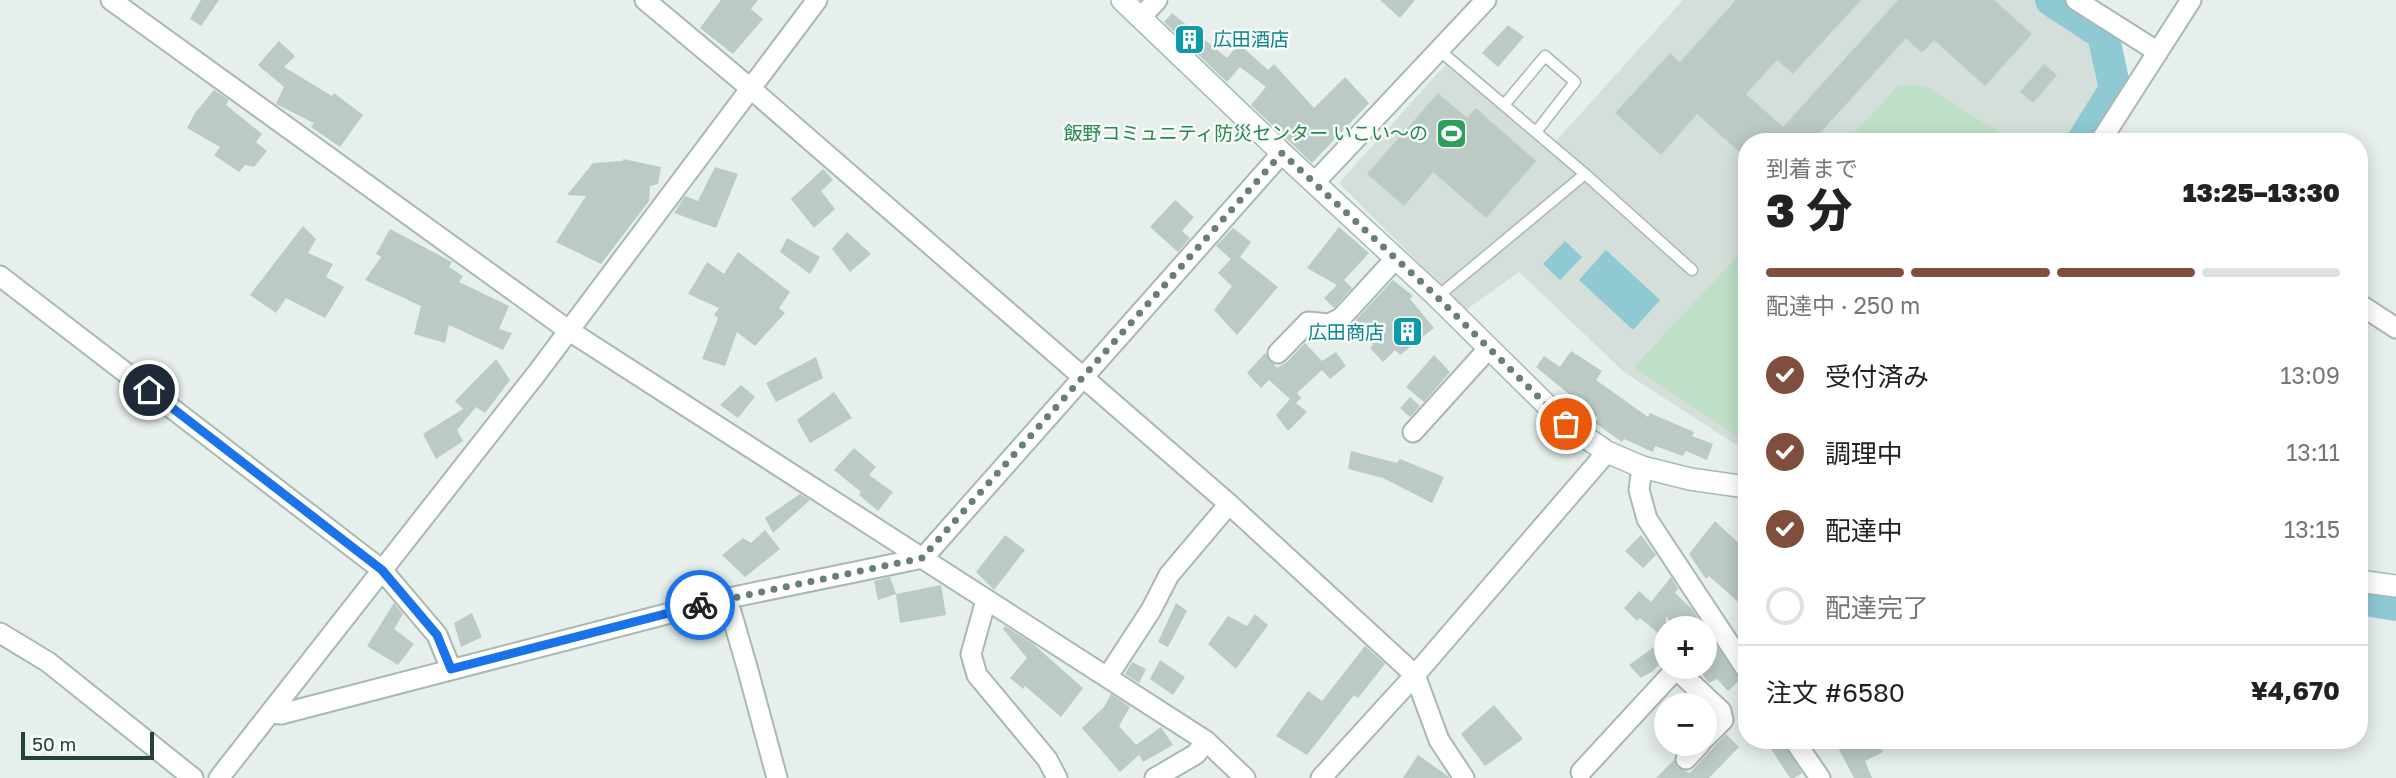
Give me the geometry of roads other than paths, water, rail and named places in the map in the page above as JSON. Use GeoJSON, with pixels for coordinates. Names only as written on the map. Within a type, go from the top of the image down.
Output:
{"type":"FeatureCollection","features":[{"type":"Feature","properties":{"kind":"main road"},"geometry":{"type":"LineString","coordinates":[[1122,0],[1437,297],[1566,424],[1607,452],[1642,467],[1690,479],[1738,486]]}},
{"type":"Feature","properties":{"kind":"main road"},"geometry":{"type":"LineString","coordinates":[[2368,581],[2394,582]]}},
{"type":"Feature","properties":{"kind":"street"},"geometry":{"type":"LineString","coordinates":[[111,0],[568,330],[1108,676],[1206,741],[1245,778]]}},
{"type":"Feature","properties":{"kind":"street"},"geometry":{"type":"LineString","coordinates":[[645,0],[1229,504],[1415,675],[1439,740],[1464,778]]}},
{"type":"Feature","properties":{"kind":"street"},"geometry":{"type":"LineString","coordinates":[[219,778],[537,373],[817,0]]}},
{"type":"Feature","properties":{"kind":"street"},"geometry":{"type":"LineString","coordinates":[[1141,17],[1157,0]]}},
{"type":"Feature","properties":{"kind":"street"},"geometry":{"type":"LineString","coordinates":[[1315,182],[1485,0]]}},
{"type":"Feature","properties":{"kind":"street"},"geometry":{"type":"LineString","coordinates":[[2076,0],[2158,52]]}},
{"type":"Feature","properties":{"kind":"street"},"geometry":{"type":"LineString","coordinates":[[2108,133],[2191,0]]}},
{"type":"Feature","properties":{"kind":"street"},"geometry":{"type":"LineString","coordinates":[[271,713],[281,714],[724,599],[922,558],[1282,153]]}},
{"type":"Feature","properties":{"kind":"street"},"geometry":{"type":"LineString","coordinates":[[1278,352],[1307,322],[1329,324],[1341,318],[1396,258]]}},
{"type":"Feature","properties":{"kind":"street"},"geometry":{"type":"LineString","coordinates":[[0,276],[382,570],[437,635],[451,669]]}},
{"type":"Feature","properties":{"kind":"street"},"geometry":{"type":"LineString","coordinates":[[2368,310],[2396,328]]}},
{"type":"Feature","properties":{"kind":"street"},"geometry":{"type":"LineString","coordinates":[[1413,432],[1489,348]]}},
{"type":"Feature","properties":{"kind":"street"},"geometry":{"type":"LineString","coordinates":[[1321,778],[1415,675],[1607,452]]}},
{"type":"Feature","properties":{"kind":"street"},"geometry":{"type":"LineString","coordinates":[[1642,467],[1639,490],[1647,519],[1703,616]]}},
{"type":"Feature","properties":{"kind":"street"},"geometry":{"type":"LineString","coordinates":[[1108,676],[1152,610],[1169,575],[1229,504]]}},
{"type":"Feature","properties":{"kind":"street"},"geometry":{"type":"LineString","coordinates":[[724,599],[731,612],[777,778]]}},
{"type":"Feature","properties":{"kind":"street"},"geometry":{"type":"LineString","coordinates":[[986,600],[971,654],[977,675],[1047,759],[1057,778]]}},
{"type":"Feature","properties":{"kind":"street"},"geometry":{"type":"LineString","coordinates":[[0,633],[48,662],[193,778]]}},
{"type":"Feature","properties":{"kind":"street"},"geometry":{"type":"LineString","coordinates":[[1717,637],[1738,660]]}},
{"type":"Feature","properties":{"kind":"street"},"geometry":{"type":"LineString","coordinates":[[1581,772],[1667,679]]}},
{"type":"Feature","properties":{"kind":"street"},"geometry":{"type":"LineString","coordinates":[[1688,679],[1703,693]]}},
{"type":"Feature","properties":{"kind":"street"},"geometry":{"type":"LineString","coordinates":[[1717,707],[1723,720],[1717,726]]}},
{"type":"Feature","properties":{"kind":"street"},"geometry":{"type":"LineString","coordinates":[[1156,778],[1196,754],[1206,741]]}},
{"type":"Feature","properties":{"kind":"street"},"geometry":{"type":"LineString","coordinates":[[1800,749],[1820,778]]}},
{"type":"Feature","properties":{"kind":"street"},"geometry":{"type":"LineString","coordinates":[[1686,759],[1689,756]]}},
{"type":"Feature","properties":{"kind":"lane"},"geometry":{"type":"LineString","coordinates":[[1439,50],[1585,174],[1692,270]]}},
{"type":"Feature","properties":{"kind":"lane"},"geometry":{"type":"LineString","coordinates":[[1504,105],[1545,56],[1575,82],[1536,132]]}},
{"type":"Feature","properties":{"kind":"lane"},"geometry":{"type":"LineString","coordinates":[[1437,297],[1585,174]]}},
{"type":"Feature","properties":{"kind":"water"},"geometry":{"type":"Polygon","coordinates":[[[1565,241],[1582,257],[1560,280],[1543,264],[1565,241]]]}},
{"type":"Feature","properties":{"kind":"water"},"geometry":{"type":"Polygon","coordinates":[[[1606,250],[1660,300],[1633,330],[1579,280],[1606,250]]]}},
{"type":"Feature","properties":{"kind":"waterway"},"geometry":{"type":"LineString","coordinates":[[2051,0],[2103,34],[2115,89],[2088,133]]}},
{"type":"Feature","properties":{"kind":"waterway"},"geometry":{"type":"LineString","coordinates":[[2368,600],[2396,605]]}},
{"type":"Feature","properties":{"kind":"place","name":"広田酒店"},"geometry":{"type":"Point","coordinates":[1190,39]}},
{"type":"Feature","properties":{"kind":"place","name":"飯野コミュニティ防災センター いこい～の"},"geometry":{"type":"Point","coordinates":[1451,133]}},
{"type":"Feature","properties":{"kind":"place","name":"広田商店"},"geometry":{"type":"Point","coordinates":[1407,332]}}]}
